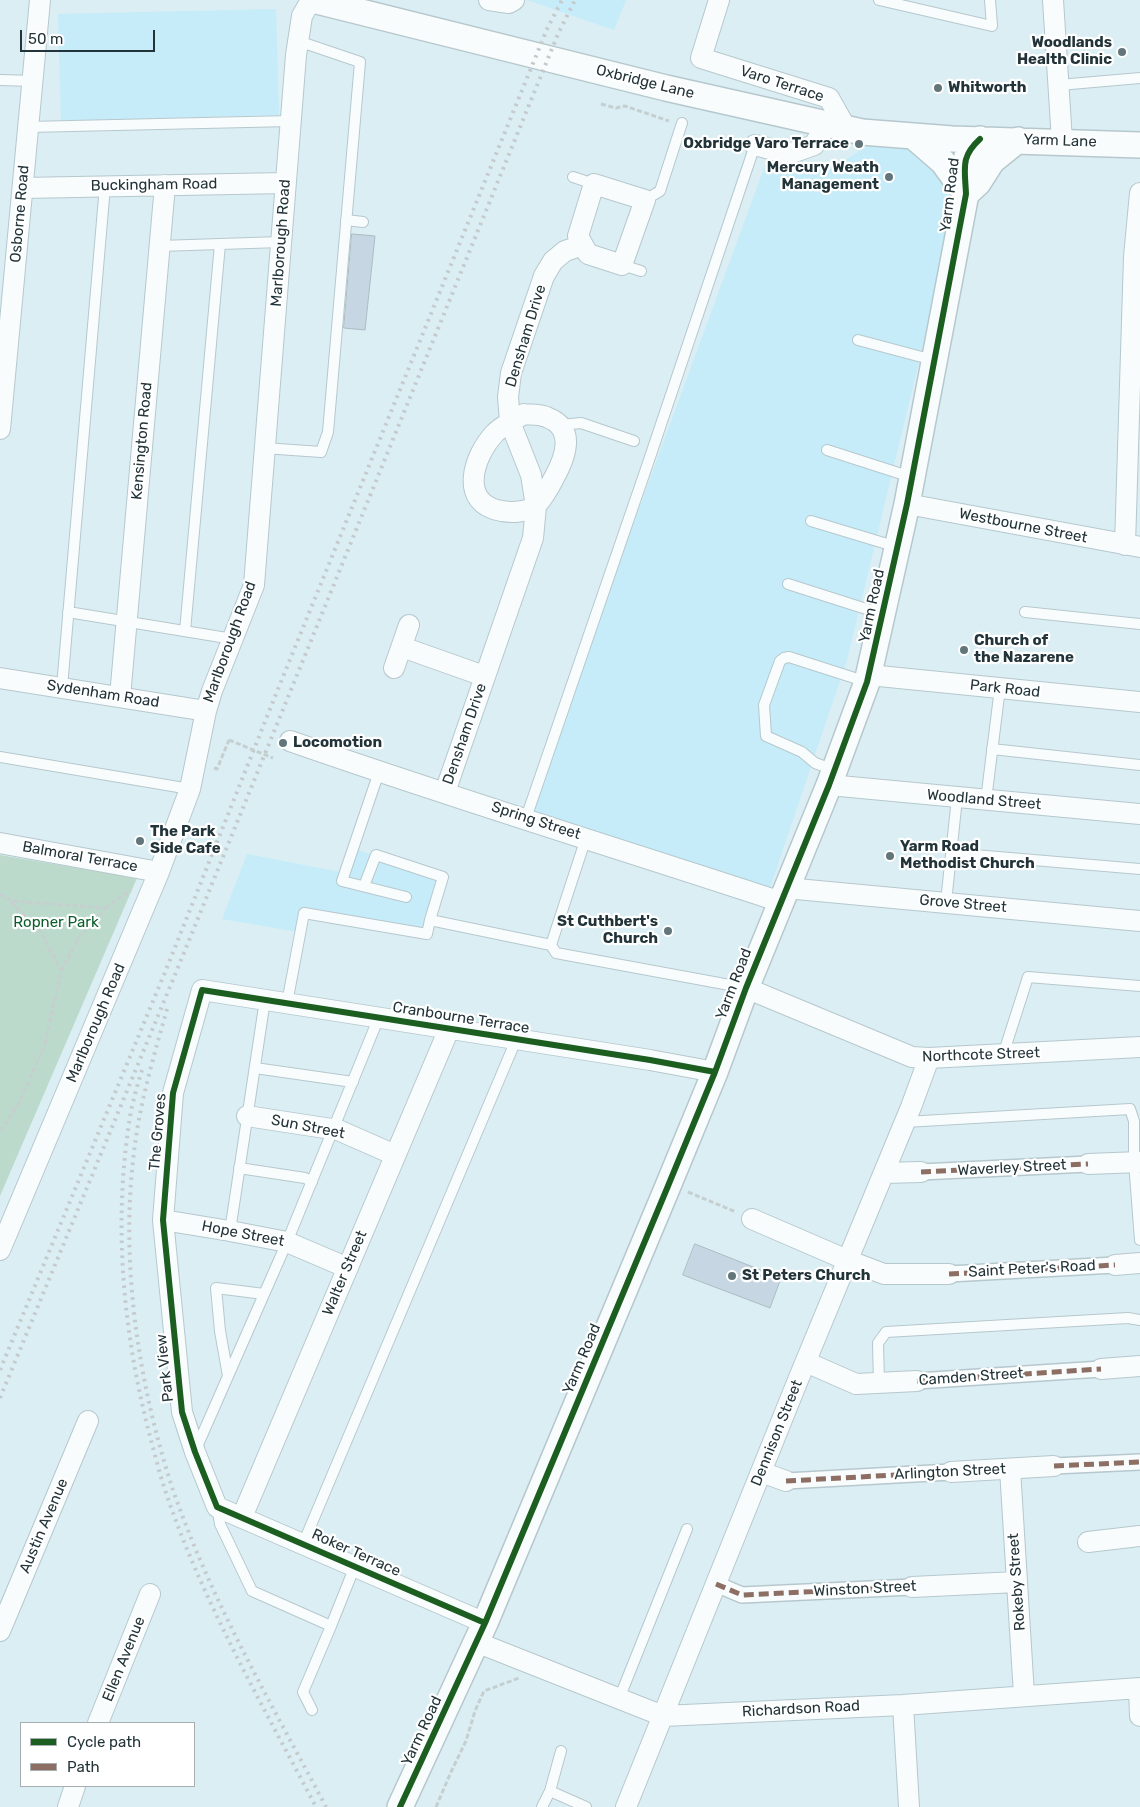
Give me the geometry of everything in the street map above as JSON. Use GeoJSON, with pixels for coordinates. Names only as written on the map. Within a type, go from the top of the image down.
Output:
{"type":"FeatureCollection","features":[{"type":"Feature","properties":{"kind":"street","name":"Osborne Road"},"geometry":{"type":"LineString","coordinates":[[0,429],[2,375],[23,188],[40,0]]}},
{"type":"Feature","properties":{"kind":"street","name":"Marlborough Road"},"geometry":{"type":"LineString","coordinates":[[0,1250],[159,872],[190,790],[206,711],[212,691],[254,585],[285,183],[298,41],[302,16],[312,0]]}},
{"type":"Feature","properties":{"kind":"street","name":"Oxbridge Lane"},"geometry":{"type":"LineString","coordinates":[[312,0],[656,85],[836,127],[913,136],[980,140]]}},
{"type":"Feature","properties":{"kind":"street"},"geometry":{"type":"LineString","coordinates":[[489,0],[511,2]]}},
{"type":"Feature","properties":{"kind":"street","name":"Varo Terrace"},"geometry":{"type":"LineString","coordinates":[[719,0],[701,58],[829,98],[836,127]]}},
{"type":"Feature","properties":{"kind":"street"},"geometry":{"type":"LineString","coordinates":[[1053,0],[1062,141]]}},
{"type":"Feature","properties":{"kind":"street"},"geometry":{"type":"LineString","coordinates":[[755,145],[789,154],[814,145],[836,127]]}},
{"type":"Feature","properties":{"kind":"street"},"geometry":{"type":"LineString","coordinates":[[913,136],[943,162],[966,194]]}},
{"type":"Feature","properties":{"kind":"street","name":"Yarm Lane"},"geometry":{"type":"LineString","coordinates":[[980,140],[1140,144]]}},
{"type":"Feature","properties":{"kind":"street","name":"Yarm Road"},"geometry":{"type":"LineString","coordinates":[[400,1807],[480,1632],[669,1184],[831,778],[868,678],[906,504],[966,194],[964,164],[970,149],[980,140]]}},
{"type":"Feature","properties":{"kind":"street","name":"Yarm Road"},"geometry":{"type":"LineString","coordinates":[[966,194],[978,183],[992,161],[1018,140]]}},
{"type":"Feature","properties":{"kind":"street","name":"Buckingham Road"},"geometry":{"type":"LineString","coordinates":[[23,188],[285,183]]}},
{"type":"Feature","properties":{"kind":"street"},"geometry":{"type":"LineString","coordinates":[[594,184],[645,200],[632,268],[588,254],[578,236],[594,184]]}},
{"type":"Feature","properties":{"kind":"street","name":"Kensington Road"},"geometry":{"type":"LineString","coordinates":[[120,697],[165,185]]}},
{"type":"Feature","properties":{"kind":"street"},"geometry":{"type":"LineString","coordinates":[[1133,546],[1134,257],[1140,193]]}},
{"type":"Feature","properties":{"kind":"street","name":"Densham Drive"},"geometry":{"type":"LineString","coordinates":[[445,792],[533,538],[536,506],[530,475],[510,422],[508,397],[511,373],[544,276],[553,261],[565,251],[583,245]]}},
{"type":"Feature","properties":{"kind":"street"},"geometry":{"type":"LineString","coordinates":[[524,414],[545,416],[560,425],[566,438],[565,451],[555,476],[536,506],[517,512],[501,511],[489,507],[480,500],[474,490],[472,480],[474,468],[480,454],[495,433],[524,414]]}},
{"type":"Feature","properties":{"kind":"street","name":"Westbourne Street"},"geometry":{"type":"LineString","coordinates":[[906,504],[1133,546]]}},
{"type":"Feature","properties":{"kind":"street"},"geometry":{"type":"LineString","coordinates":[[394,668],[408,625]]}},
{"type":"Feature","properties":{"kind":"street","name":"Densham Drive"},"geometry":{"type":"LineString","coordinates":[[402,647],[484,676]]}},
{"type":"Feature","properties":{"kind":"street","name":"Sydenham Road"},"geometry":{"type":"LineString","coordinates":[[0,678],[206,711]]}},
{"type":"Feature","properties":{"kind":"street","name":"Park Road"},"geometry":{"type":"LineString","coordinates":[[868,678],[1000,688],[1140,702]]}},
{"type":"Feature","properties":{"kind":"street","name":"Spring Street"},"geometry":{"type":"LineString","coordinates":[[290,741],[379,772],[586,838],[784,895]]}},
{"type":"Feature","properties":{"kind":"street","name":"Woodland Street"},"geometry":{"type":"LineString","coordinates":[[831,778],[957,798],[1140,814]]}},
{"type":"Feature","properties":{"kind":"street","name":"Balmoral Terrace"},"geometry":{"type":"LineString","coordinates":[[0,843],[159,872]]}},
{"type":"Feature","properties":{"kind":"street","name":"Grove Street"},"geometry":{"type":"LineString","coordinates":[[784,895],[946,902],[1140,921]]}},
{"type":"Feature","properties":{"kind":"street","name":"Northcote Street"},"geometry":{"type":"LineString","coordinates":[[746,988],[912,1057],[1003,1055],[1140,1047]]}},
{"type":"Feature","properties":{"kind":"street","name":"Cranbourne Terrace"},"geometry":{"type":"LineString","coordinates":[[202,990],[650,1060],[715,1072]]}},
{"type":"Feature","properties":{"kind":"street","name":"The Groves"},"geometry":{"type":"LineString","coordinates":[[163,1220],[174,1093],[202,990]]}},
{"type":"Feature","properties":{"kind":"street","name":"Walter Street"},"geometry":{"type":"LineString","coordinates":[[242,1517],[449,1029]]}},
{"type":"Feature","properties":{"kind":"street","name":"Dennison Street"},"geometry":{"type":"LineString","coordinates":[[626,1807],[847,1260],[905,1122],[929,1058]]}},
{"type":"Feature","properties":{"kind":"street","name":"Sun Street"},"geometry":{"type":"LineString","coordinates":[[247,1116],[334,1129],[396,1154]]}},
{"type":"Feature","properties":{"kind":"street","name":"Waverley Street"},"geometry":{"type":"LineString","coordinates":[[884,1173],[1137,1162]]}},
{"type":"Feature","properties":{"kind":"street"},"geometry":{"type":"LineString","coordinates":[[752,1218],[847,1260],[884,1274],[949,1274]]}},
{"type":"Feature","properties":{"kind":"street","name":"Hope Street"},"geometry":{"type":"LineString","coordinates":[[163,1220],[230,1230],[287,1242],[348,1268]]}},
{"type":"Feature","properties":{"kind":"street","name":"Park View"},"geometry":{"type":"LineString","coordinates":[[163,1220],[182,1412],[195,1452],[217,1507]]}},
{"type":"Feature","properties":{"kind":"street"},"geometry":{"type":"LineString","coordinates":[[1115,1265],[1140,1263]]}},
{"type":"Feature","properties":{"kind":"street","name":"Saint Peter's Road"},"geometry":{"type":"LineString","coordinates":[[949,1274],[1115,1265]]}},
{"type":"Feature","properties":{"kind":"street","name":"Camden Street"},"geometry":{"type":"LineString","coordinates":[[806,1362],[856,1384],[1140,1366]]}},
{"type":"Feature","properties":{"kind":"street","name":"Austin Avenue"},"geometry":{"type":"LineString","coordinates":[[0,1631],[88,1420]]}},
{"type":"Feature","properties":{"kind":"street","name":"Arlington Street"},"geometry":{"type":"LineString","coordinates":[[761,1472],[786,1481],[1140,1462]]}},
{"type":"Feature","properties":{"kind":"street","name":"Rokeby Street"},"geometry":{"type":"LineString","coordinates":[[1010,1469],[1024,1695]]}},
{"type":"Feature","properties":{"kind":"street","name":"Roker Terrace"},"geometry":{"type":"LineString","coordinates":[[217,1507],[355,1566],[480,1632]]}},
{"type":"Feature","properties":{"kind":"street"},"geometry":{"type":"LineString","coordinates":[[1088,1542],[1140,1536]]}},
{"type":"Feature","properties":{"kind":"street","name":"Winston Street"},"geometry":{"type":"LineString","coordinates":[[716,1584],[742,1595],[1017,1582]]}},
{"type":"Feature","properties":{"kind":"street","name":"Ellen Avenue"},"geometry":{"type":"LineString","coordinates":[[98,1722],[150,1594]]}},
{"type":"Feature","properties":{"kind":"street","name":"Richardson Road"},"geometry":{"type":"LineString","coordinates":[[480,1632],[543,1670],[663,1716],[903,1705],[1140,1688]]}},
{"type":"Feature","properties":{"kind":"street"},"geometry":{"type":"LineString","coordinates":[[1140,1688],[1140,1716]]}},
{"type":"Feature","properties":{"kind":"street"},"geometry":{"type":"LineString","coordinates":[[903,1705],[909,1807]]}},
{"type":"Feature","properties":{"kind":"street"},"geometry":{"type":"LineString","coordinates":[[68,1807],[74,1787]]}},
{"type":"Feature","properties":{"kind":"lane"},"geometry":{"type":"LineString","coordinates":[[879,0],[992,26],[990,0]]}},
{"type":"Feature","properties":{"kind":"lane"},"geometry":{"type":"LineString","coordinates":[[264,448],[321,452],[328,432],[360,62],[298,41]]}},
{"type":"Feature","properties":{"kind":"lane"},"geometry":{"type":"LineString","coordinates":[[1059,85],[1140,78]]}},
{"type":"Feature","properties":{"kind":"lane"},"geometry":{"type":"LineString","coordinates":[[0,80],[32,81]]}},
{"type":"Feature","properties":{"kind":"lane"},"geometry":{"type":"LineString","coordinates":[[28,127],[291,121]]}},
{"type":"Feature","properties":{"kind":"lane"},"geometry":{"type":"LineString","coordinates":[[645,200],[660,191],[678,123]]}},
{"type":"Feature","properties":{"kind":"lane"},"geometry":{"type":"LineString","coordinates":[[526,818],[755,145]]}},
{"type":"Feature","properties":{"kind":"lane"},"geometry":{"type":"LineString","coordinates":[[573,177],[594,184]]}},
{"type":"Feature","properties":{"kind":"lane"},"geometry":{"type":"LineString","coordinates":[[62,687],[105,186]]}},
{"type":"Feature","properties":{"kind":"lane"},"geometry":{"type":"LineString","coordinates":[[346,220],[363,222]]}},
{"type":"Feature","properties":{"kind":"lane"},"geometry":{"type":"LineString","coordinates":[[160,246],[281,242]]}},
{"type":"Feature","properties":{"kind":"lane"},"geometry":{"type":"LineString","coordinates":[[185,631],[220,244]]}},
{"type":"Feature","properties":{"kind":"lane"},"geometry":{"type":"LineString","coordinates":[[858,340],[934,361]]}},
{"type":"Feature","properties":{"kind":"lane"},"geometry":{"type":"LineString","coordinates":[[560,425],[581,423],[634,441]]}},
{"type":"Feature","properties":{"kind":"lane"},"geometry":{"type":"LineString","coordinates":[[827,450],[910,477]]}},
{"type":"Feature","properties":{"kind":"lane"},"geometry":{"type":"LineString","coordinates":[[810,521],[897,548]]}},
{"type":"Feature","properties":{"kind":"lane"},"geometry":{"type":"LineString","coordinates":[[788,584],[883,614]]}},
{"type":"Feature","properties":{"kind":"lane"},"geometry":{"type":"LineString","coordinates":[[68,612],[233,639]]}},
{"type":"Feature","properties":{"kind":"lane"},"geometry":{"type":"LineString","coordinates":[[1025,612],[1140,624]]}},
{"type":"Feature","properties":{"kind":"lane"},"geometry":{"type":"LineString","coordinates":[[831,778],[802,752],[766,736],[764,705],[780,661],[789,657],[868,678]]}},
{"type":"Feature","properties":{"kind":"lane"},"geometry":{"type":"LineString","coordinates":[[986,800],[1000,688]]}},
{"type":"Feature","properties":{"kind":"lane"},"geometry":{"type":"LineString","coordinates":[[992,749],[1140,765]]}},
{"type":"Feature","properties":{"kind":"lane"},"geometry":{"type":"LineString","coordinates":[[0,757],[190,790]]}},
{"type":"Feature","properties":{"kind":"lane"},"geometry":{"type":"LineString","coordinates":[[379,772],[342,881],[406,897]]}},
{"type":"Feature","properties":{"kind":"lane"},"geometry":{"type":"LineString","coordinates":[[946,902],[957,798]]}},
{"type":"Feature","properties":{"kind":"lane"},"geometry":{"type":"LineString","coordinates":[[551,945],[586,838]]}},
{"type":"Feature","properties":{"kind":"lane"},"geometry":{"type":"LineString","coordinates":[[951,853],[1140,870]]}},
{"type":"Feature","properties":{"kind":"lane"},"geometry":{"type":"LineString","coordinates":[[287,1003],[304,913],[427,934],[443,878],[376,855],[364,886]]}},
{"type":"Feature","properties":{"kind":"lane"},"geometry":{"type":"LineString","coordinates":[[430,920],[551,945],[556,953],[746,988]]}},
{"type":"Feature","properties":{"kind":"lane"},"geometry":{"type":"LineString","coordinates":[[1003,1055],[1028,976],[1140,986]]}},
{"type":"Feature","properties":{"kind":"lane"},"geometry":{"type":"LineString","coordinates":[[230,1230],[265,1000]]}},
{"type":"Feature","properties":{"kind":"lane"},"geometry":{"type":"LineString","coordinates":[[195,1452],[287,1242],[379,1017]]}},
{"type":"Feature","properties":{"kind":"lane"},"geometry":{"type":"LineString","coordinates":[[303,1544],[516,1040]]}},
{"type":"Feature","properties":{"kind":"lane"},"geometry":{"type":"LineString","coordinates":[[255,1068],[353,1082]]}},
{"type":"Feature","properties":{"kind":"lane"},"geometry":{"type":"LineString","coordinates":[[905,1122],[1130,1109],[1134,1121],[1140,1240]]}},
{"type":"Feature","properties":{"kind":"lane"},"geometry":{"type":"LineString","coordinates":[[239,1168],[305,1178],[312,1182]]}},
{"type":"Feature","properties":{"kind":"lane"},"geometry":{"type":"LineString","coordinates":[[228,1376],[220,1331],[216,1288],[264,1294]]}},
{"type":"Feature","properties":{"kind":"lane"},"geometry":{"type":"LineString","coordinates":[[879,1383],[878,1343],[886,1332],[1128,1318],[1140,1320]]}},
{"type":"Feature","properties":{"kind":"lane"},"geometry":{"type":"LineString","coordinates":[[217,1507],[220,1524],[252,1591],[331,1626]]}},
{"type":"Feature","properties":{"kind":"lane"},"geometry":{"type":"LineString","coordinates":[[619,1699],[687,1529]]}},
{"type":"Feature","properties":{"kind":"lane"},"geometry":{"type":"LineString","coordinates":[[312,1710],[303,1692],[355,1566]]}},
{"type":"Feature","properties":{"kind":"lane"},"geometry":{"type":"LineString","coordinates":[[542,1807],[550,1791],[561,1751]]}},
{"type":"Feature","properties":{"kind":"lane"},"geometry":{"type":"LineString","coordinates":[[550,1791],[586,1807]]}},
{"type":"Feature","properties":{"kind":"path"},"geometry":{"type":"LineString","coordinates":[[601,104],[616,108],[625,106],[678,123]]}},
{"type":"Feature","properties":{"kind":"path"},"geometry":{"type":"LineString","coordinates":[[217,769],[229,740],[273,758]]}},
{"type":"Feature","properties":{"kind":"path"},"geometry":{"type":"LineString","coordinates":[[0,1133],[20,1101],[44,1047],[61,972],[79,937],[105,908],[135,887]]}},
{"type":"Feature","properties":{"kind":"path"},"geometry":{"type":"LineString","coordinates":[[0,894],[42,934],[61,972]]}},
{"type":"Feature","properties":{"kind":"path"},"geometry":{"type":"LineString","coordinates":[[10,902],[105,908]]}},
{"type":"Feature","properties":{"kind":"path"},"geometry":{"type":"LineString","coordinates":[[669,1184],[752,1218]]}},
{"type":"Feature","properties":{"kind":"path"},"geometry":{"type":"LineString","coordinates":[[436,1807],[466,1741],[475,1711],[484,1691],[543,1670]]}},
{"type":"Feature","properties":{"kind":"shaded area"},"geometry":{"type":"Polygon","coordinates":[[[527,0],[626,0],[614,30],[527,0]]]}},
{"type":"Feature","properties":{"kind":"shaded area"},"geometry":{"type":"Polygon","coordinates":[[[276,9],[279,115],[61,121],[58,14],[276,9]]]}},
{"type":"Feature","properties":{"kind":"shaded area"},"geometry":{"type":"Polygon","coordinates":[[[878,140],[962,160],[953,221],[847,660],[770,888],[528,811],[767,160],[833,167],[878,140]]]}},
{"type":"Feature","properties":{"kind":"shaded area"},"geometry":{"type":"Polygon","coordinates":[[[350,847],[441,879],[427,931],[302,911],[298,932],[222,919],[247,854],[340,872],[350,847]]]}},
{"type":"Feature","properties":{"kind":"green space","name":"Ropner Park"},"geometry":{"type":"Polygon","coordinates":[[[0,855],[137,878],[0,1196],[0,855]]]}},
{"type":"Feature","properties":{"kind":"building"},"geometry":{"type":"Polygon","coordinates":[[[352,234],[375,236],[365,330],[344,328],[352,234]]]}},
{"type":"Feature","properties":{"kind":"building","name":"St Peters Church"},"geometry":{"type":"Polygon","coordinates":[[[695,1244],[781,1278],[770,1308],[683,1275],[695,1244]]]}},
{"type":"Feature","properties":{"kind":"railway"},"geometry":{"type":"LineString","coordinates":[[0,1370],[168,965],[278,689],[547,29],[562,0]]}},
{"type":"Feature","properties":{"kind":"railway"},"geometry":{"type":"LineString","coordinates":[[0,1398],[179,965],[558,34],[575,0]]}},
{"type":"Feature","properties":{"kind":"railway"},"geometry":{"type":"LineString","coordinates":[[167,1009],[138,1122],[130,1202],[131,1284],[142,1367],[150,1408],[172,1487],[204,1570],[263,1690],[326,1807]]}},
{"type":"Feature","properties":{"kind":"railway"},"geometry":{"type":"LineString","coordinates":[[142,1070],[131,1111],[122,1195],[122,1237],[128,1321],[142,1403],[165,1490],[197,1572],[234,1652],[316,1807]]}},
{"type":"Feature","properties":{"kind":"marked path"},"geometry":{"type":"LineString","coordinates":[[921,1172],[1088,1164]]}},
{"type":"Feature","properties":{"kind":"marked path"},"geometry":{"type":"LineString","coordinates":[[949,1274],[1115,1265]]}},
{"type":"Feature","properties":{"kind":"marked path"},"geometry":{"type":"LineString","coordinates":[[917,1381],[1101,1369]]}},
{"type":"Feature","properties":{"kind":"marked path"},"geometry":{"type":"LineString","coordinates":[[1054,1466],[1140,1462]]}},
{"type":"Feature","properties":{"kind":"marked path"},"geometry":{"type":"LineString","coordinates":[[786,1481],[951,1472]]}},
{"type":"Feature","properties":{"kind":"marked path"},"geometry":{"type":"LineString","coordinates":[[716,1584],[742,1595],[912,1587]]}},
{"type":"Feature","properties":{"kind":"cycle path"},"geometry":{"type":"LineString","coordinates":[[400,1807],[485,1623],[668,1186],[829,785],[867,682],[907,504],[966,194],[965,164],[969,152],[980,139]]}},
{"type":"Feature","properties":{"kind":"cycle path"},"geometry":{"type":"LineString","coordinates":[[485,1623],[217,1507],[195,1452],[182,1412],[163,1220],[173,1093],[202,990],[650,1060],[715,1072]]}},
{"type":"Feature","properties":{"kind":"place","name":"Woodlands Health Clinic"},"geometry":{"type":"Point","coordinates":[1122,52]}},
{"type":"Feature","properties":{"kind":"place","name":"Whitworth"},"geometry":{"type":"Point","coordinates":[938,88]}},
{"type":"Feature","properties":{"kind":"place","name":"Oxbridge Varo Terrace"},"geometry":{"type":"Point","coordinates":[859,144]}},
{"type":"Feature","properties":{"kind":"place","name":"Mercury Weath Management"},"geometry":{"type":"Point","coordinates":[889,177]}},
{"type":"Feature","properties":{"kind":"place","name":"Church of the Nazarene"},"geometry":{"type":"Point","coordinates":[964,650]}},
{"type":"Feature","properties":{"kind":"place","name":"Locomotion"},"geometry":{"type":"Point","coordinates":[283,743]}},
{"type":"Feature","properties":{"kind":"place","name":"The Park Side Cafe"},"geometry":{"type":"Point","coordinates":[140,841]}},
{"type":"Feature","properties":{"kind":"place","name":"Yarm Road Methodist Church"},"geometry":{"type":"Point","coordinates":[890,856]}},
{"type":"Feature","properties":{"kind":"place","name":"St Cuthbert's Church"},"geometry":{"type":"Point","coordinates":[668,931]}},
{"type":"Feature","properties":{"kind":"place","name":"St Peters Church"},"geometry":{"type":"Point","coordinates":[732,1276]}}]}
